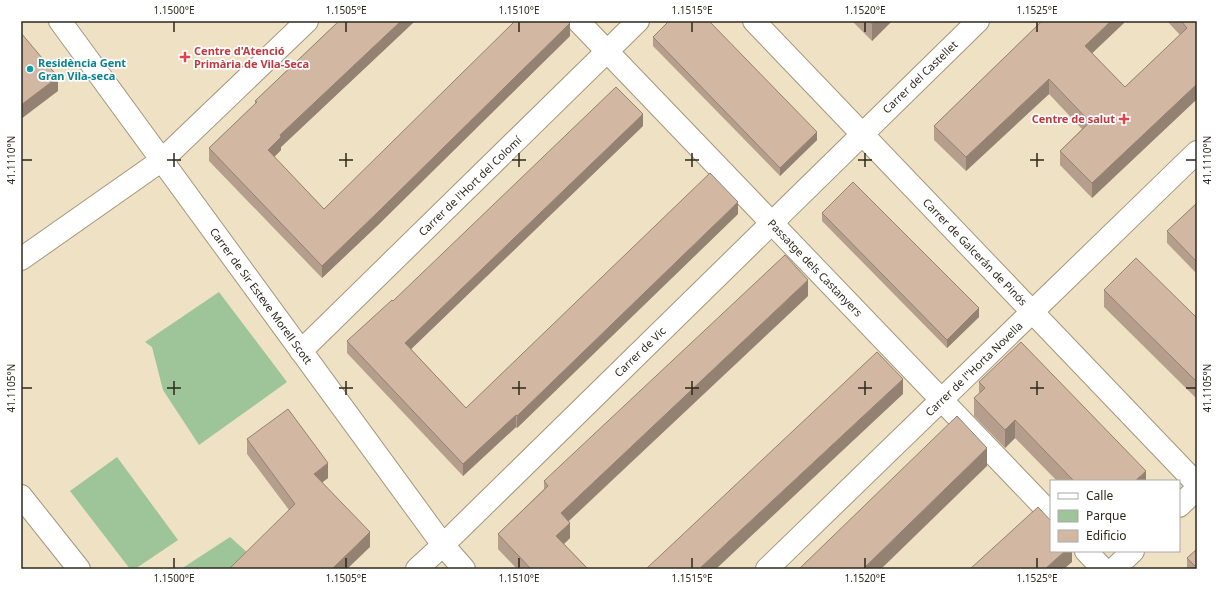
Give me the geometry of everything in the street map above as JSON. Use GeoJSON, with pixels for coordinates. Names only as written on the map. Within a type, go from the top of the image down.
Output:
{"type":"FeatureCollection","features":[{"type":"Feature","properties":{"kind":"street","name":"Carrer de Sir Esteve Morell Scott"},"geometry":{"type":"LineString","coordinates":[[60,21],[443,545],[464,569]]}},
{"type":"Feature","properties":{"kind":"street","name":"Passatge dels Castanyers"},"geometry":{"type":"LineString","coordinates":[[578,21],[1050,513]]}},
{"type":"Feature","properties":{"kind":"street","name":"Carrer de l'Hort del Colomí"},"geometry":{"type":"LineString","coordinates":[[302,352],[638,21]]}},
{"type":"Feature","properties":{"kind":"street","name":"Carrer de Galcerán de Pinós"},"geometry":{"type":"LineString","coordinates":[[754,21],[1197,484]]}},
{"type":"Feature","properties":{"kind":"street","name":"Carrer del Castellet"},"geometry":{"type":"LineString","coordinates":[[862,134],[978,21]]}},
{"type":"Feature","properties":{"kind":"street"},"geometry":{"type":"LineString","coordinates":[[21,259],[162,160],[305,22]]}},
{"type":"Feature","properties":{"kind":"street","name":"Carrer de Vic"},"geometry":{"type":"LineString","coordinates":[[417,569],[862,134]]}},
{"type":"Feature","properties":{"kind":"street","name":"Carrer de l''Horta Novella"},"geometry":{"type":"LineString","coordinates":[[767,569],[1197,152]]}},
{"type":"Feature","properties":{"kind":"street"},"geometry":{"type":"LineString","coordinates":[[1180,505],[1197,489]]}},
{"type":"Feature","properties":{"kind":"street"},"geometry":{"type":"LineString","coordinates":[[21,496],[79,569]]}},
{"type":"Feature","properties":{"kind":"street"},"geometry":{"type":"LineString","coordinates":[[1087,552],[1103,569]]}},
{"type":"Feature","properties":{"kind":"street"},"geometry":{"type":"LineString","coordinates":[[1114,569],[1131,552]]}},
{"type":"Feature","properties":{"kind":"green space"},"geometry":{"type":"Polygon","coordinates":[[[219,292],[287,382],[199,445],[163,390],[152,347],[145,342],[219,292]]]}},
{"type":"Feature","properties":{"kind":"green space"},"geometry":{"type":"Polygon","coordinates":[[[117,457],[178,540],[135,569],[130,569],[70,491],[117,457]]]}},
{"type":"Feature","properties":{"kind":"green space"},"geometry":{"type":"Polygon","coordinates":[[[230,537],[249,554],[235,569],[181,569],[230,537]]]}},
{"type":"Feature","properties":{"kind":"building"},"geometry":{"type":"Polygon","coordinates":[[[339,21],[401,21],[280,135],[281,137],[268,150],[324,209],[515,21],[568,21],[570,23],[322,266],[209,148],[257,102],[255,101],[339,21]]]}},
{"type":"Feature","properties":{"kind":"building"},"geometry":{"type":"Polygon","coordinates":[[[669,21],[709,21],[817,132],[780,168],[653,37],[669,21]]]}},
{"type":"Feature","properties":{"kind":"building","name":"Centre de salut"},"geometry":{"type":"Polygon","coordinates":[[[1042,21],[1111,21],[1085,46],[1125,87],[1187,28],[1181,21],[1197,21],[1197,84],[1092,183],[1060,151],[1090,122],[1049,79],[966,157],[934,126],[1042,21]]]}},
{"type":"Feature","properties":{"kind":"building","name":"Residència Gent Gran Vila-seca"},"geometry":{"type":"Polygon","coordinates":[[[21,33],[58,77],[21,105],[21,33]]]}},
{"type":"Feature","properties":{"kind":"building"},"geometry":{"type":"Polygon","coordinates":[[[616,87],[643,114],[405,343],[466,408],[710,173],[738,202],[517,416],[516,415],[463,464],[347,341],[392,300],[393,301],[616,87]]]}},
{"type":"Feature","properties":{"kind":"building"},"geometry":{"type":"Polygon","coordinates":[[[853,182],[979,308],[947,340],[822,213],[853,182]]]}},
{"type":"Feature","properties":{"kind":"building"},"geometry":{"type":"Polygon","coordinates":[[[1197,203],[1197,262],[1167,231],[1197,203]]]}},
{"type":"Feature","properties":{"kind":"building"},"geometry":{"type":"Polygon","coordinates":[[[785,255],[808,280],[561,513],[570,523],[556,536],[588,569],[531,569],[498,534],[548,486],[544,481],[785,255]]]}},
{"type":"Feature","properties":{"kind":"building"},"geometry":{"type":"Polygon","coordinates":[[[1136,258],[1197,318],[1197,382],[1104,290],[1136,258]]]}},
{"type":"Feature","properties":{"kind":"building"},"geometry":{"type":"Polygon","coordinates":[[[1021,342],[1146,471],[1136,480],[1073,480],[1015,420],[1005,430],[974,398],[985,388],[979,382],[1021,342]]]}},
{"type":"Feature","properties":{"kind":"building"},"geometry":{"type":"Polygon","coordinates":[[[877,352],[903,379],[699,569],[646,569],[877,352]]]}},
{"type":"Feature","properties":{"kind":"building"},"geometry":{"type":"Polygon","coordinates":[[[288,409],[328,463],[314,474],[370,532],[332,569],[229,569],[295,504],[247,439],[288,409]]]}},
{"type":"Feature","properties":{"kind":"building"},"geometry":{"type":"Polygon","coordinates":[[[957,416],[987,448],[863,569],[799,569],[957,416]]]}},
{"type":"Feature","properties":{"kind":"building"},"geometry":{"type":"Polygon","coordinates":[[[1038,507],[1050,520],[1050,552],[1064,552],[1045,569],[970,569],[1038,507]]]}},
{"type":"Feature","properties":{"kind":"building"},"geometry":{"type":"Polygon","coordinates":[[[1197,549],[1197,568],[1187,558],[1197,549]]]}},
{"type":"Feature","properties":{"kind":"place","name":"Centre d'Atenció Primària de Vila-Seca"},"geometry":{"type":"Point","coordinates":[185,57]}},
{"type":"Feature","properties":{"kind":"place","name":"Residència Gent Gran Vila-seca"},"geometry":{"type":"Point","coordinates":[30,69]}},
{"type":"Feature","properties":{"kind":"place","name":"Centre de salut"},"geometry":{"type":"Point","coordinates":[1124,119]}}]}
